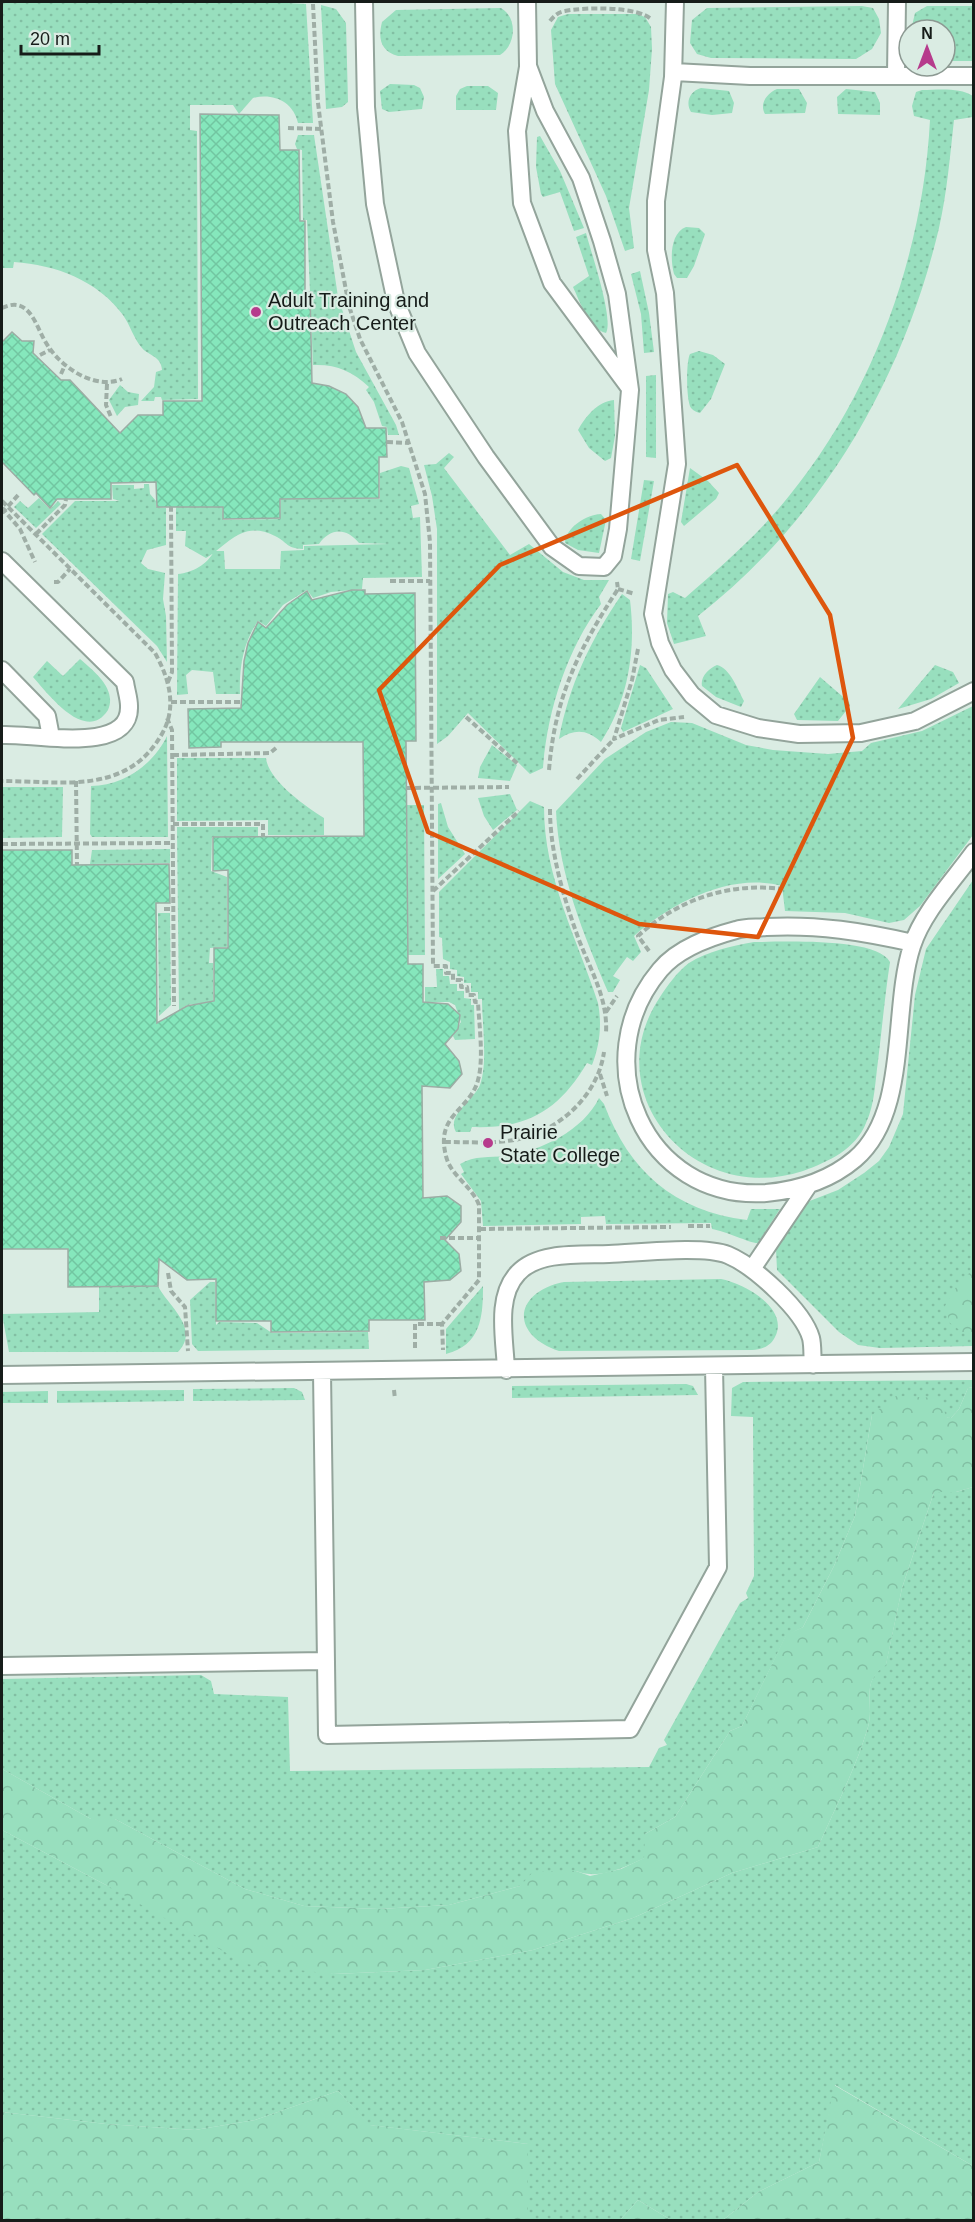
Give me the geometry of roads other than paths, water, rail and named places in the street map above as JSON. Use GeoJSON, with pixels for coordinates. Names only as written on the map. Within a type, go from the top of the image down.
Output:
{"type":"FeatureCollection","features":[{"type":"Feature","properties":{"kind":"lane"},"geometry":{"type":"LineString","coordinates":[[364,2],[366,107],[375,204],[396,302],[417,353],[486,457],[552,547],[579,566],[604,567],[613,556],[618,529],[630,390],[617,294],[602,240],[580,178],[545,111],[528,66]]}},
{"type":"Feature","properties":{"kind":"lane"},"geometry":{"type":"LineString","coordinates":[[527,2],[528,66],[517,131],[522,203],[552,283],[630,390]]}},
{"type":"Feature","properties":{"kind":"lane"},"geometry":{"type":"LineString","coordinates":[[675,2],[674,72],[656,201],[656,250],[665,293],[677,464],[653,614],[660,643],[673,670],[692,695],[716,715],[758,728],[800,734],[861,733],[915,721],[974,691]]}},
{"type":"Feature","properties":{"kind":"lane"},"geometry":{"type":"LineString","coordinates":[[896,74],[897,2]]}},
{"type":"Feature","properties":{"kind":"lane"},"geometry":{"type":"LineString","coordinates":[[674,72],[750,76],[896,74],[974,76]]}},
{"type":"Feature","properties":{"kind":"lane"},"geometry":{"type":"LineString","coordinates":[[2,561],[125,682],[130,707],[125,722],[112,734],[89,739],[2,735]]}},
{"type":"Feature","properties":{"kind":"lane"},"geometry":{"type":"LineString","coordinates":[[2,670],[47,716],[51,737]]}},
{"type":"Feature","properties":{"kind":"lane"},"geometry":{"type":"LineString","coordinates":[[913,943],[852,930],[796,926],[738,929],[693,945],[661,968],[634,1012],[627,1037],[626,1079],[633,1107],[648,1136],[665,1157],[682,1172],[705,1184],[732,1191],[760,1193],[808,1186],[855,1159],[871,1143],[880,1126],[894,1073],[903,976],[913,943],[931,912],[974,852]]}},
{"type":"Feature","properties":{"kind":"lane"},"geometry":{"type":"LineString","coordinates":[[752,1269],[808,1186]]}},
{"type":"Feature","properties":{"kind":"lane"},"geometry":{"type":"LineString","coordinates":[[506,1370],[504,1294],[519,1272],[550,1256],[697,1252],[727,1255],[752,1269],[800,1317],[811,1338],[813,1365]]}},
{"type":"Feature","properties":{"kind":"lane"},"geometry":{"type":"LineString","coordinates":[[2,1373],[506,1370],[974,1362]]}},
{"type":"Feature","properties":{"kind":"lane"},"geometry":{"type":"LineString","coordinates":[[322,1372],[327,1735],[630,1729],[718,1567],[714,1367]]}},
{"type":"Feature","properties":{"kind":"lane"},"geometry":{"type":"LineString","coordinates":[[2,1666],[326,1661]]}},
{"type":"Feature","properties":{"kind":"place","name":"Adult Training and Outreach Center"},"geometry":{"type":"Point","coordinates":[256,312]}},
{"type":"Feature","properties":{"kind":"place","name":"Prairie State College"},"geometry":{"type":"Point","coordinates":[488,1143]}}]}
